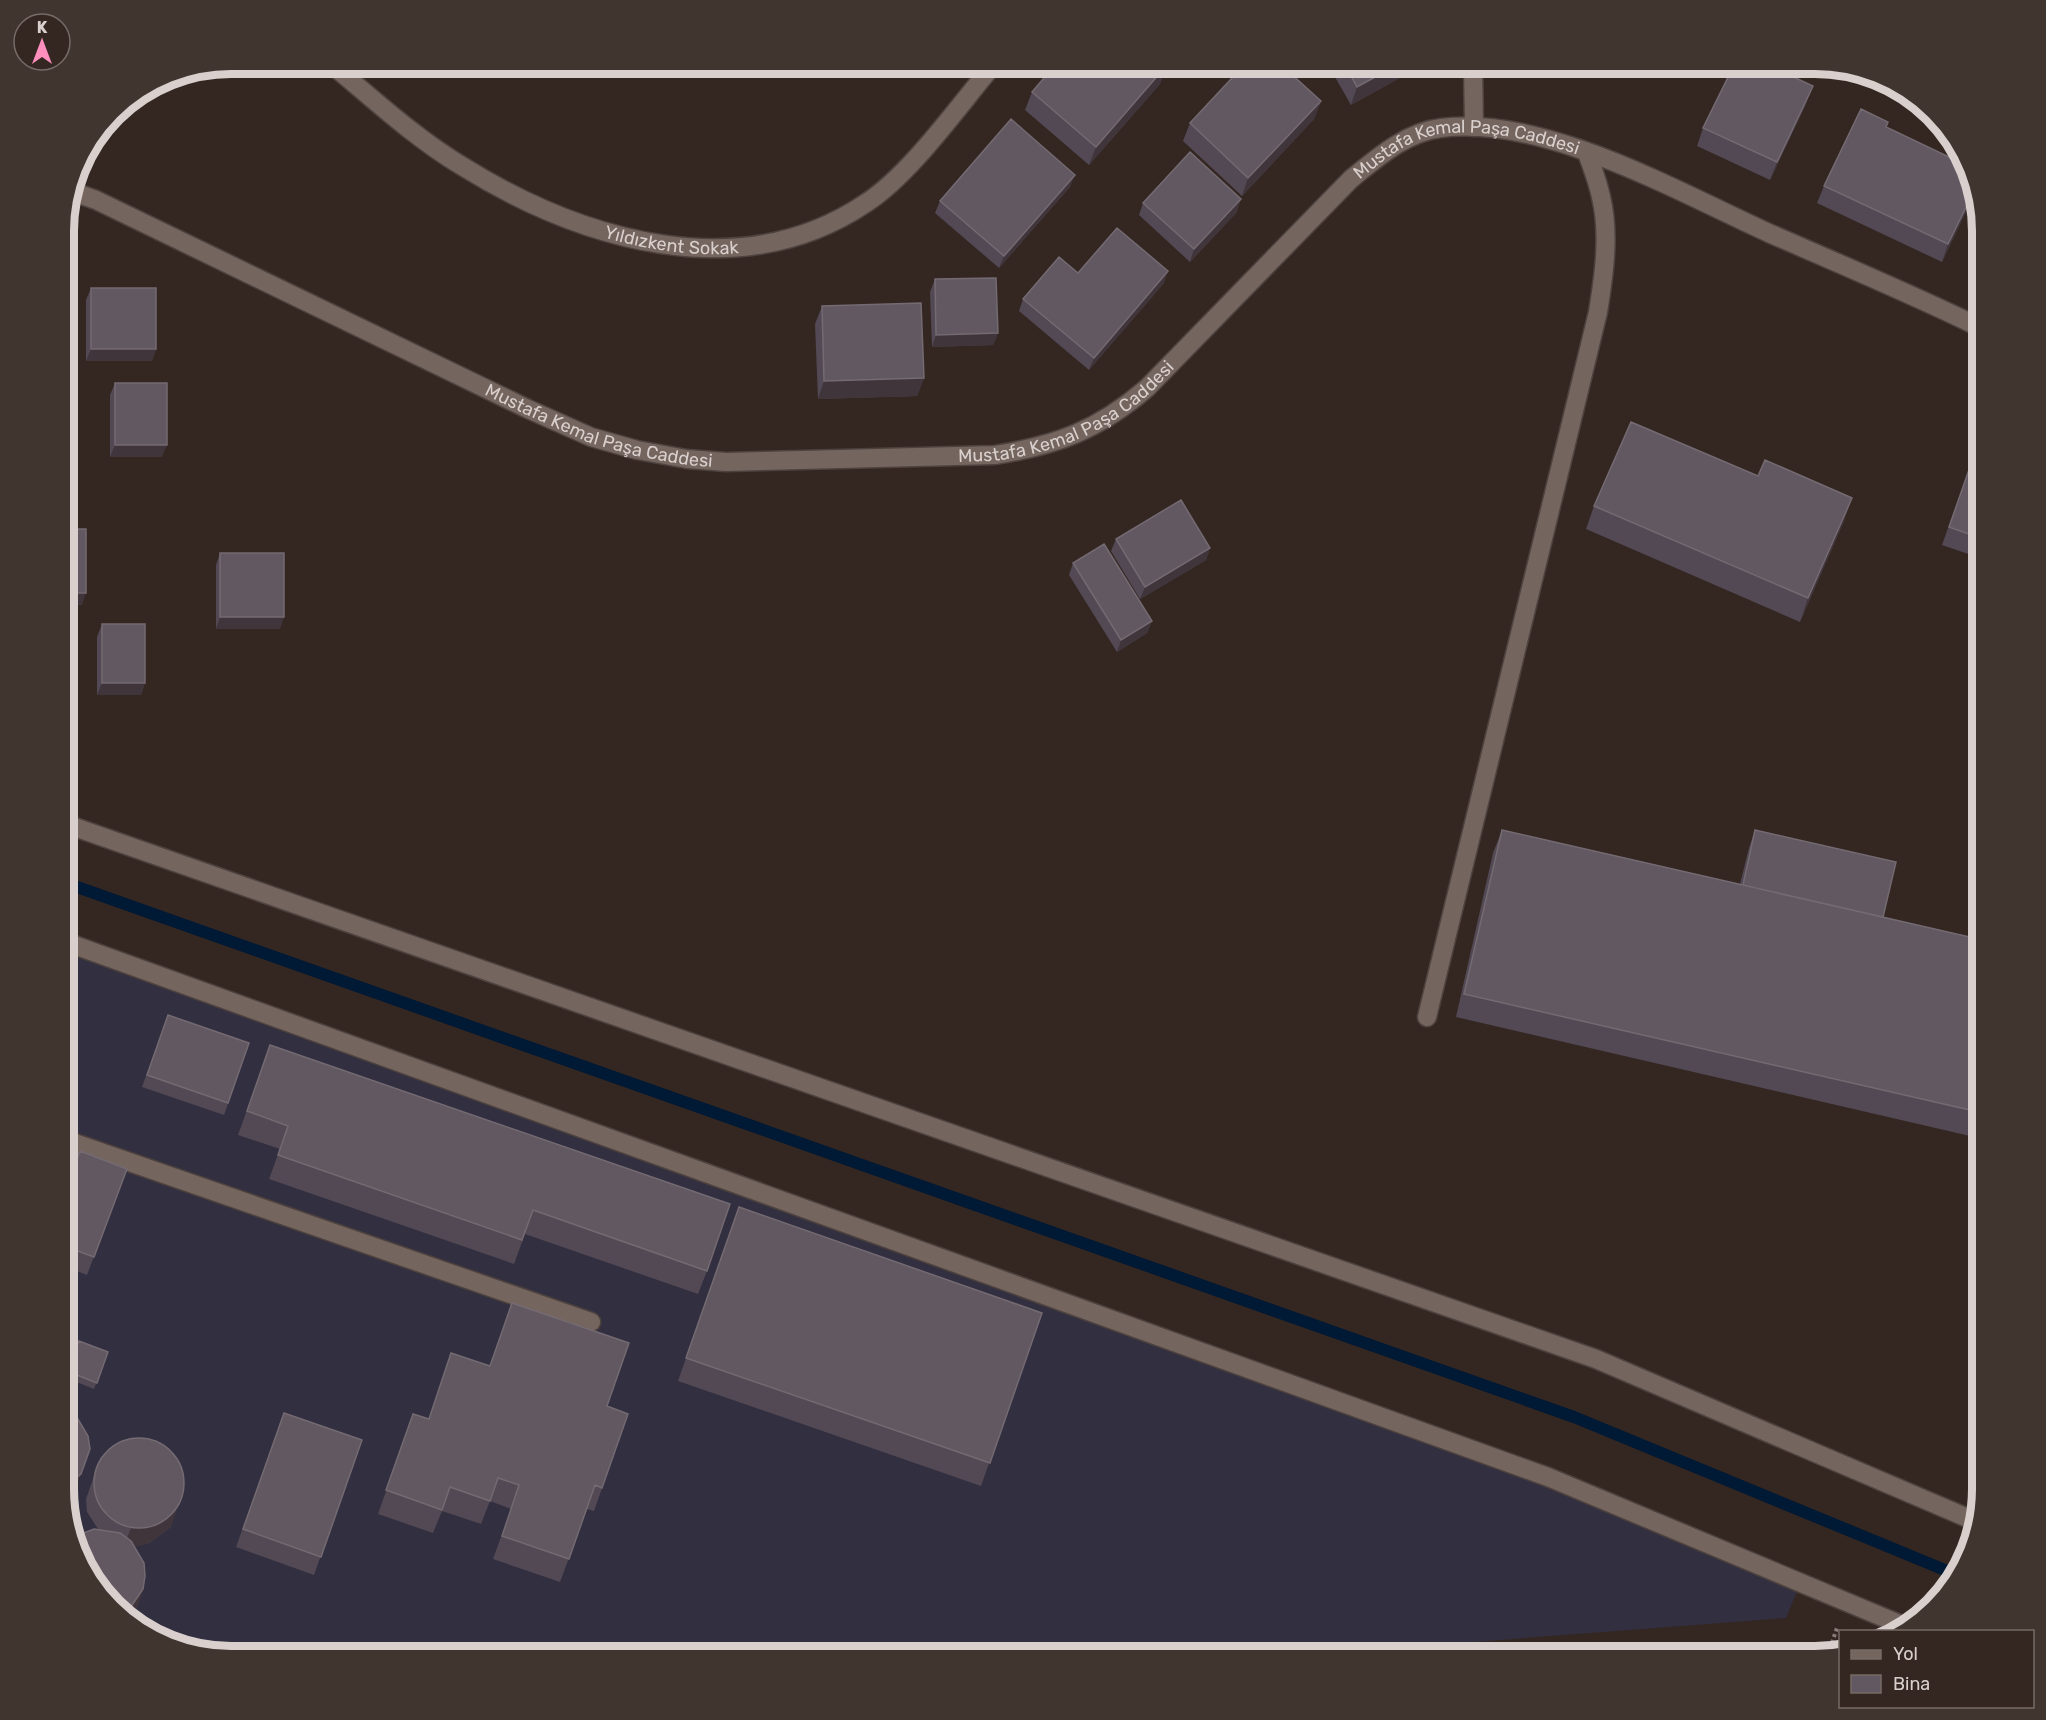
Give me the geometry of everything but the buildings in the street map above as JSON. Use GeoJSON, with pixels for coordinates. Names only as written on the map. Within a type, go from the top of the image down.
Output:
{"type":"FeatureCollection","features":[{"type":"Feature","properties":{"kind":"street","name":"Yıldızkent Sokak"},"geometry":{"type":"LineString","coordinates":[[344,74],[461,166],[530,203],[604,233],[650,243],[708,249],[758,246],[798,235],[838,221],[869,202],[906,167],[986,74]]}},
{"type":"Feature","properties":{"kind":"street"},"geometry":{"type":"LineString","coordinates":[[1473,74],[1474,127]]}},
{"type":"Feature","properties":{"kind":"street","name":"Mustafa Kemal Paşa Caddesi"},"geometry":{"type":"LineString","coordinates":[[78,194],[96,200],[528,409],[591,436],[637,450],[726,462],[995,455],[1038,448],[1070,438],[1119,412],[1147,388],[1351,179],[1380,155],[1414,136],[1438,128],[1474,127],[1516,133],[1587,153],[1972,319]]}},
{"type":"Feature","properties":{"kind":"street"},"geometry":{"type":"LineString","coordinates":[[1427,1017],[1598,312],[1604,276],[1605,235],[1602,198],[1587,153]]}},
{"type":"Feature","properties":{"kind":"street"},"geometry":{"type":"LineString","coordinates":[[74,827],[1596,1359],[1969,1519]]}},
{"type":"Feature","properties":{"kind":"street"},"geometry":{"type":"LineString","coordinates":[[74,945],[1537,1473],[1897,1623]]}},
{"type":"Feature","properties":{"kind":"street"},"geometry":{"type":"LineString","coordinates":[[74,1143],[591,1322]]}},
{"type":"Feature","properties":{"kind":"shaded area"},"geometry":{"type":"Polygon","coordinates":[[[74,945],[1548,1477],[1801,1582],[1786,1618],[1420,1646],[221,1646],[171,1635],[143,1620],[106,1585],[85,1549],[75,1510],[74,945]]]}},
{"type":"Feature","properties":{"kind":"waterway"},"geometry":{"type":"LineString","coordinates":[[74,886],[1574,1417],[1949,1572]]}}]}
